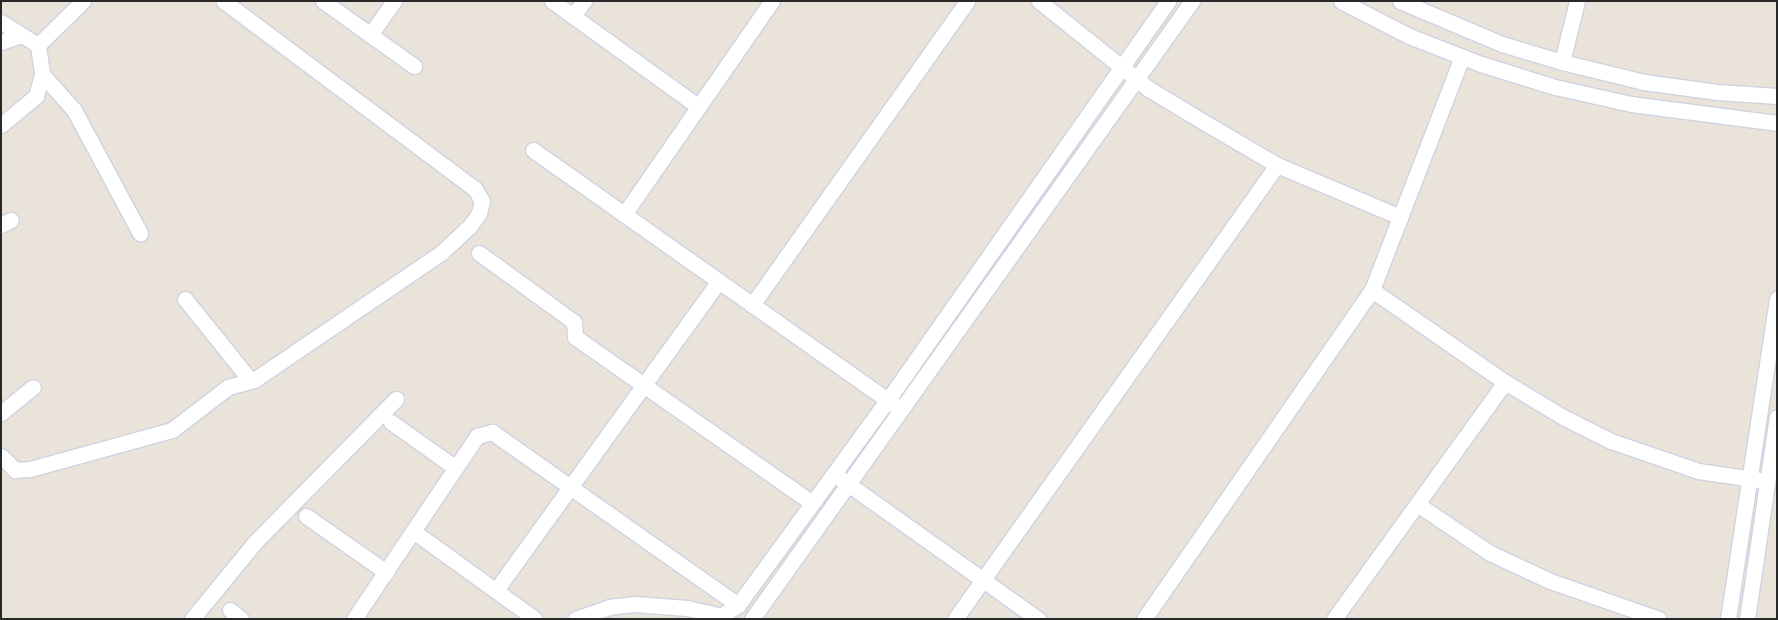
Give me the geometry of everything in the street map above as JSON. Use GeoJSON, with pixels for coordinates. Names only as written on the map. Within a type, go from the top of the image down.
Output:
{"type":"FeatureCollection","features":[{"type":"Feature","properties":{"kind":"street"},"geometry":{"type":"LineString","coordinates":[[38,46],[83,1]]}},
{"type":"Feature","properties":{"kind":"street"},"geometry":{"type":"LineString","coordinates":[[1,456],[11,468],[19,470],[152,438],[186,422],[228,387],[250,381],[442,252],[470,226],[482,201],[475,189],[224,1]]}},
{"type":"Feature","properties":{"kind":"street"},"geometry":{"type":"LineString","coordinates":[[323,1],[414,66]]}},
{"type":"Feature","properties":{"kind":"street"},"geometry":{"type":"LineString","coordinates":[[370,35],[394,1]]}},
{"type":"Feature","properties":{"kind":"street"},"geometry":{"type":"LineString","coordinates":[[552,1],[699,107]]}},
{"type":"Feature","properties":{"kind":"street"},"geometry":{"type":"LineString","coordinates":[[573,16],[584,1]]}},
{"type":"Feature","properties":{"kind":"street"},"geometry":{"type":"LineString","coordinates":[[625,214],[772,1]]}},
{"type":"Feature","properties":{"kind":"street"},"geometry":{"type":"LineString","coordinates":[[752,305],[967,1]]}},
{"type":"Feature","properties":{"kind":"street"},"geometry":{"type":"LineString","coordinates":[[1040,1],[1136,79],[1277,164],[1400,217]]}},
{"type":"Feature","properties":{"kind":"street"},"geometry":{"type":"LineString","coordinates":[[575,619],[609,607],[635,604],[687,608],[721,616],[738,605],[887,401],[1168,1]]}},
{"type":"Feature","properties":{"kind":"street"},"geometry":{"type":"LineString","coordinates":[[752,619],[1192,1]]}},
{"type":"Feature","properties":{"kind":"street"},"geometry":{"type":"LineString","coordinates":[[1341,1],[1409,36],[1462,57],[1555,87],[1631,104],[1777,122]]}},
{"type":"Feature","properties":{"kind":"street"},"geometry":{"type":"LineString","coordinates":[[1400,1],[1502,44],[1562,62],[1644,82],[1717,92],[1777,96]]}},
{"type":"Feature","properties":{"kind":"street"},"geometry":{"type":"LineString","coordinates":[[1562,62],[1577,1]]}},
{"type":"Feature","properties":{"kind":"street"},"geometry":{"type":"LineString","coordinates":[[1,22],[38,46],[42,74],[36,96],[1,125]]}},
{"type":"Feature","properties":{"kind":"street"},"geometry":{"type":"LineString","coordinates":[[1,42],[21,34]]}},
{"type":"Feature","properties":{"kind":"street"},"geometry":{"type":"LineString","coordinates":[[1144,619],[1372,290],[1462,57]]}},
{"type":"Feature","properties":{"kind":"street"},"geometry":{"type":"LineString","coordinates":[[42,74],[74,110],[140,233]]}},
{"type":"Feature","properties":{"kind":"street"},"geometry":{"type":"LineString","coordinates":[[533,150],[887,401],[902,409]]}},
{"type":"Feature","properties":{"kind":"street"},"geometry":{"type":"LineString","coordinates":[[955,619],[1277,164]]}},
{"type":"Feature","properties":{"kind":"street"},"geometry":{"type":"LineString","coordinates":[[479,253],[574,322],[575,337],[812,503]]}},
{"type":"Feature","properties":{"kind":"street"},"geometry":{"type":"LineString","coordinates":[[496,590],[719,281]]}},
{"type":"Feature","properties":{"kind":"street"},"geometry":{"type":"LineString","coordinates":[[1372,290],[1505,382],[1563,417],[1611,441],[1698,470],[1767,481]]}},
{"type":"Feature","properties":{"kind":"street"},"geometry":{"type":"LineString","coordinates":[[185,299],[250,381]]}},
{"type":"Feature","properties":{"kind":"street"},"geometry":{"type":"LineString","coordinates":[[1728,619],[1777,299]]}},
{"type":"Feature","properties":{"kind":"street"},"geometry":{"type":"LineString","coordinates":[[1334,619],[1505,382]]}},
{"type":"Feature","properties":{"kind":"street"},"geometry":{"type":"LineString","coordinates":[[1,412],[33,387]]}},
{"type":"Feature","properties":{"kind":"street"},"geometry":{"type":"LineString","coordinates":[[192,619],[255,542],[396,399]]}},
{"type":"Feature","properties":{"kind":"street"},"geometry":{"type":"LineString","coordinates":[[1747,619],[1777,417]]}},
{"type":"Feature","properties":{"kind":"street"},"geometry":{"type":"LineString","coordinates":[[391,422],[454,467]]}},
{"type":"Feature","properties":{"kind":"street"},"geometry":{"type":"LineString","coordinates":[[354,619],[454,467],[477,436],[492,432],[738,605]]}},
{"type":"Feature","properties":{"kind":"street"},"geometry":{"type":"LineString","coordinates":[[834,473],[1038,619]]}},
{"type":"Feature","properties":{"kind":"street"},"geometry":{"type":"LineString","coordinates":[[1416,504],[1490,553],[1550,581],[1659,619]]}},
{"type":"Feature","properties":{"kind":"street"},"geometry":{"type":"LineString","coordinates":[[306,516],[386,572]]}},
{"type":"Feature","properties":{"kind":"street"},"geometry":{"type":"LineString","coordinates":[[413,531],[535,619]]}}]}
